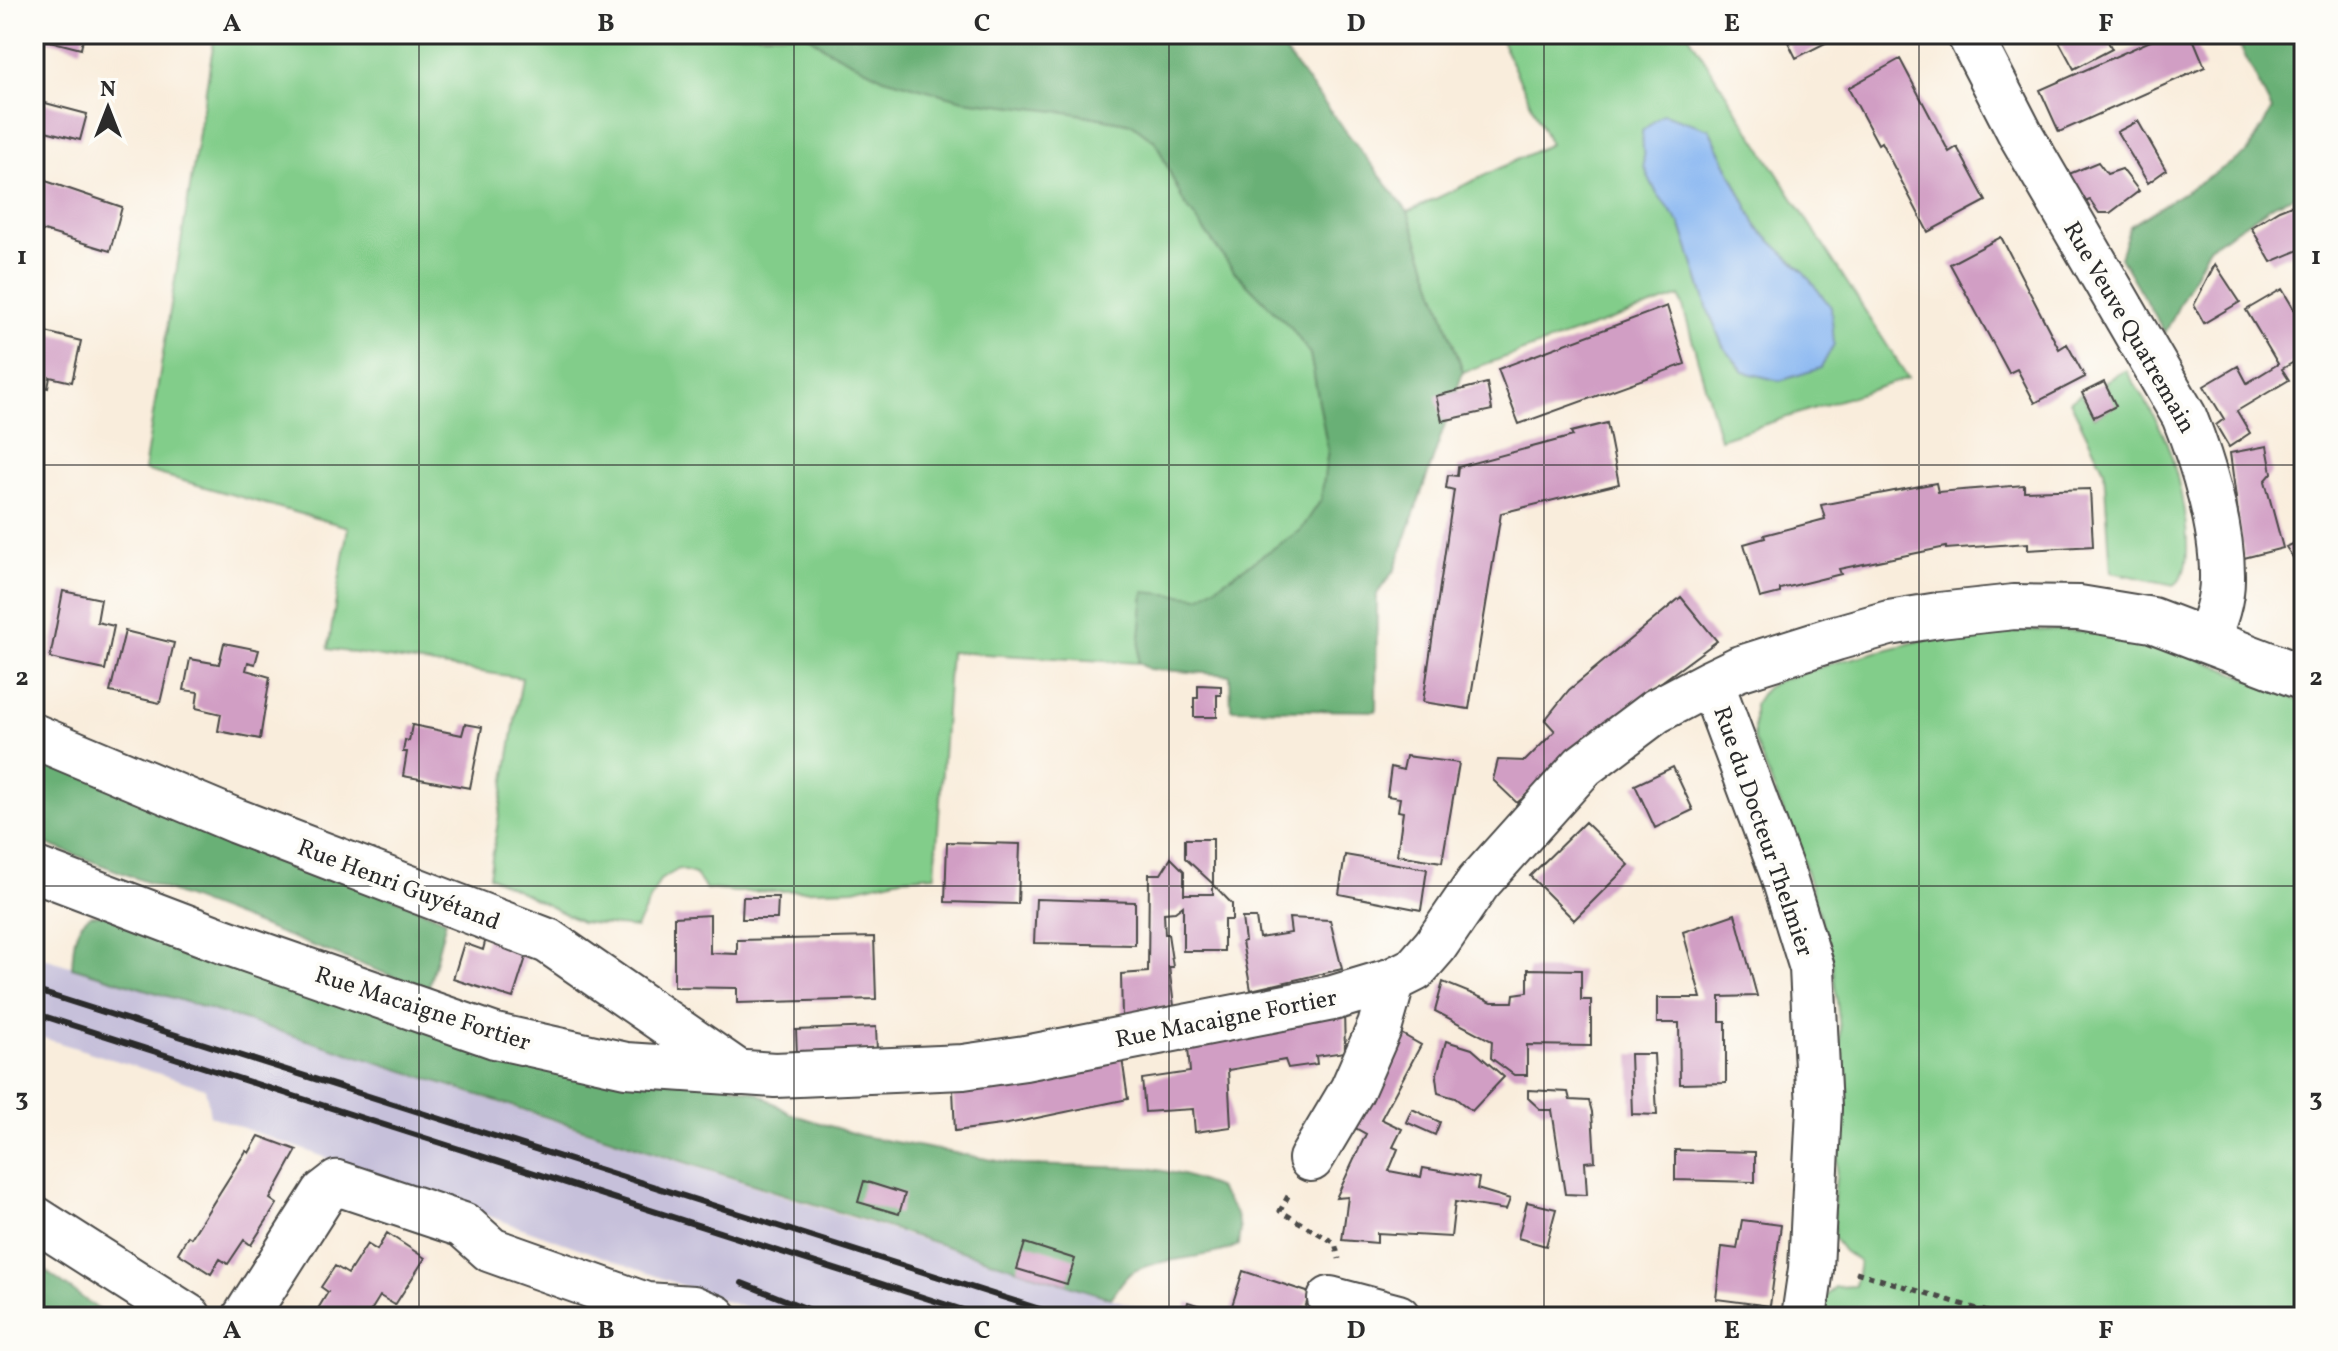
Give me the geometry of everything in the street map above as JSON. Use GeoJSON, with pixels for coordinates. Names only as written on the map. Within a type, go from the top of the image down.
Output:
{"type":"FeatureCollection","features":[{"type":"Feature","properties":{"kind":"street","name":"Rue Veuve Quatremain"},"geometry":{"type":"LineString","coordinates":[[1969,34],[2021,135],[2184,416],[2194,439],[2203,463],[2219,545],[2222,579],[2219,608],[2207,639]]}},
{"type":"Feature","properties":{"kind":"street","name":"Rue Macaigne Fortier"},"geometry":{"type":"LineString","coordinates":[[34,869],[223,941],[495,1036],[626,1065],[741,1074],[963,1067],[1025,1058],[1333,998],[1393,980],[1415,969],[1435,946],[1478,883],[1583,766],[1656,711],[1738,669],[1889,623],[2014,607],[2079,608],[2152,620],[2304,678]]}},
{"type":"Feature","properties":{"kind":"street","name":"Rue du Docteur Thelmier"},"geometry":{"type":"LineString","coordinates":[[1711,682],[1783,875],[1812,968],[1819,1108],[1811,1269],[1804,1317]]}},
{"type":"Feature","properties":{"kind":"street","name":"Rue Henri Guyétand"},"geometry":{"type":"LineString","coordinates":[[34,736],[236,821],[548,941],[741,1074]]}},
{"type":"Feature","properties":{"kind":"street"},"geometry":{"type":"LineString","coordinates":[[1311,1159],[1352,1090],[1380,1026],[1393,980]]}},
{"type":"Feature","properties":{"kind":"street"},"geometry":{"type":"LineString","coordinates":[[245,1317],[324,1193],[337,1183],[463,1225],[491,1250],[646,1305],[693,1308],[715,1317]]}},
{"type":"Feature","properties":{"kind":"street"},"geometry":{"type":"LineString","coordinates":[[34,1218],[189,1317]]}},
{"type":"Feature","properties":{"kind":"street"},"geometry":{"type":"LineString","coordinates":[[1330,1299],[1398,1317]]}},
{"type":"Feature","properties":{"kind":"path"},"geometry":{"type":"LineString","coordinates":[[1311,1159],[1280,1211],[1335,1243],[1341,1265],[1330,1299]]}},
{"type":"Feature","properties":{"kind":"path"},"geometry":{"type":"LineString","coordinates":[[1811,1269],[1862,1272],[2004,1317]]}},
{"type":"Feature","properties":{"kind":"shaded area"},"geometry":{"type":"Polygon","coordinates":[[[34,955],[221,1012],[851,1218],[1171,1317],[770,1317],[210,1116],[205,1088],[34,1035],[34,955]]]}},
{"type":"Feature","properties":{"kind":"green space"},"geometry":{"type":"Polygon","coordinates":[[[215,34],[806,34],[828,50],[1073,113],[1132,124],[1156,142],[1183,201],[1234,271],[1291,328],[1310,354],[1328,450],[1321,500],[1301,530],[1200,597],[1144,593],[1138,663],[950,652],[935,875],[901,878],[854,889],[737,892],[706,889],[695,874],[679,869],[660,880],[636,928],[581,922],[489,876],[522,678],[328,649],[348,527],[144,470],[215,34]]]}},
{"type":"Feature","properties":{"kind":"green space"},"geometry":{"type":"Polygon","coordinates":[[[806,34],[1274,34],[1408,212],[1463,372],[1395,569],[1377,594],[1376,711],[1231,709],[1230,675],[1149,669],[1138,663],[1144,592],[1200,597],[1301,530],[1321,500],[1328,450],[1310,354],[1291,328],[1234,271],[1183,201],[1156,142],[1132,124],[1073,113],[963,100],[884,78],[828,50],[806,34]]]}},
{"type":"Feature","properties":{"kind":"green space"},"geometry":{"type":"Polygon","coordinates":[[[1498,34],[1605,34],[1607,38],[1617,34],[1688,34],[1908,378],[1720,439],[1680,296],[1463,372],[1408,212],[1550,144],[1498,34]],[[1709,129],[1681,225],[1709,313],[1723,346],[1743,372],[1802,270],[1758,229],[1709,129]]]}},
{"type":"Feature","properties":{"kind":"green space"},"geometry":{"type":"Polygon","coordinates":[[[2234,34],[2304,34],[2304,192],[2275,204],[2208,248],[2165,333],[2120,257],[2130,226],[2247,153],[2272,110],[2234,34]]]}},
{"type":"Feature","properties":{"kind":"green space"},"geometry":{"type":"Polygon","coordinates":[[[2126,370],[2164,436],[2175,468],[2187,538],[2182,575],[2174,585],[2111,572],[2104,470],[2070,401],[2082,393],[2094,417],[2115,406],[2104,382],[2126,370]]]}},
{"type":"Feature","properties":{"kind":"green space"},"geometry":{"type":"Polygon","coordinates":[[[1988,631],[2104,633],[2153,644],[2206,661],[2304,703],[2304,1317],[1816,1317],[1817,1306],[1835,1287],[1855,1286],[1859,1262],[1844,1251],[1834,1238],[1834,1197],[1843,1106],[1840,1029],[1832,959],[1804,863],[1754,740],[1754,705],[1766,687],[1778,681],[1931,638],[1988,631]]]}},
{"type":"Feature","properties":{"kind":"green space"},"geometry":{"type":"Polygon","coordinates":[[[34,747],[446,920],[428,990],[34,839],[34,747]]]}},
{"type":"Feature","properties":{"kind":"green space"},"geometry":{"type":"Polygon","coordinates":[[[91,915],[104,915],[758,1093],[791,1114],[862,1136],[1020,1165],[1148,1168],[1183,1175],[1217,1187],[1235,1212],[1240,1229],[1238,1245],[1213,1254],[1143,1267],[1128,1275],[1111,1298],[72,967],[77,931],[91,915]]]}},
{"type":"Feature","properties":{"kind":"green space"},"geometry":{"type":"Polygon","coordinates":[[[34,1263],[109,1317],[34,1317],[34,1263]]]}},
{"type":"Feature","properties":{"kind":"water"},"geometry":{"type":"Polygon","coordinates":[[[1663,114],[1709,129],[1758,229],[1802,270],[1831,307],[1834,344],[1821,368],[1780,381],[1744,372],[1723,346],[1709,313],[1681,225],[1657,194],[1644,167],[1642,131],[1663,114]]]}},
{"type":"Feature","properties":{"kind":"building"},"geometry":{"type":"Polygon","coordinates":[[[34,34],[84,34],[81,49],[34,37],[34,34]]]}},
{"type":"Feature","properties":{"kind":"building"},"geometry":{"type":"Polygon","coordinates":[[[1784,34],[1843,34],[1796,58],[1784,34]]]}},
{"type":"Feature","properties":{"kind":"building"},"geometry":{"type":"Polygon","coordinates":[[[2055,34],[2104,34],[2112,49],[2074,69],[2055,34]]]}},
{"type":"Feature","properties":{"kind":"building"},"geometry":{"type":"Polygon","coordinates":[[[2166,34],[2198,34],[2192,36],[2205,67],[2059,132],[2040,90],[2166,34]]]}},
{"type":"Feature","properties":{"kind":"building"},"geometry":{"type":"Polygon","coordinates":[[[1900,59],[1949,152],[1957,147],[1986,201],[1928,232],[1881,142],[1878,144],[1848,88],[1900,59]]]}},
{"type":"Feature","properties":{"kind":"building"},"geometry":{"type":"Polygon","coordinates":[[[34,100],[87,114],[80,140],[34,128],[34,100]]]}},
{"type":"Feature","properties":{"kind":"building"},"geometry":{"type":"Polygon","coordinates":[[[2138,121],[2166,170],[2148,183],[2117,132],[2138,121]]]}},
{"type":"Feature","properties":{"kind":"building"},"geometry":{"type":"Polygon","coordinates":[[[2098,162],[2107,174],[2122,169],[2139,191],[2110,213],[2099,213],[2090,200],[2085,202],[2069,174],[2098,162]]]}},
{"type":"Feature","properties":{"kind":"building"},"geometry":{"type":"Polygon","coordinates":[[[34,177],[122,207],[110,251],[34,228],[34,177]]]}},
{"type":"Feature","properties":{"kind":"building"},"geometry":{"type":"Polygon","coordinates":[[[2304,200],[2304,248],[2271,262],[2251,227],[2279,210],[2304,200]]]}},
{"type":"Feature","properties":{"kind":"building"},"geometry":{"type":"Polygon","coordinates":[[[2001,237],[2059,349],[2067,344],[2085,377],[2035,403],[2017,369],[2009,373],[1950,264],[2001,237]]]}},
{"type":"Feature","properties":{"kind":"building"},"geometry":{"type":"Polygon","coordinates":[[[2215,264],[2240,302],[2204,323],[2194,305],[2215,264]]]}},
{"type":"Feature","properties":{"kind":"building"},"geometry":{"type":"Polygon","coordinates":[[[2282,289],[2304,326],[2304,356],[2282,369],[2289,380],[2237,411],[2250,433],[2229,447],[2216,425],[2224,419],[2204,386],[2238,366],[2247,383],[2278,364],[2246,310],[2282,289]]]}},
{"type":"Feature","properties":{"kind":"building"},"geometry":{"type":"Polygon","coordinates":[[[1667,306],[1685,364],[1519,424],[1498,369],[1667,306]]]}},
{"type":"Feature","properties":{"kind":"building"},"geometry":{"type":"Polygon","coordinates":[[[34,329],[81,341],[72,382],[50,377],[48,388],[34,385],[34,329]]]}},
{"type":"Feature","properties":{"kind":"building"},"geometry":{"type":"Polygon","coordinates":[[[2104,382],[2116,406],[2094,417],[2082,393],[2104,382]]]}},
{"type":"Feature","properties":{"kind":"building"},"geometry":{"type":"Polygon","coordinates":[[[1487,383],[1492,410],[1442,421],[1436,396],[1487,383]]]}},
{"type":"Feature","properties":{"kind":"building"},"geometry":{"type":"Polygon","coordinates":[[[1607,423],[1619,484],[1501,513],[1469,709],[1423,702],[1454,490],[1446,488],[1448,475],[1457,476],[1458,467],[1573,436],[1571,432],[1607,423]]]}},
{"type":"Feature","properties":{"kind":"building"},"geometry":{"type":"Polygon","coordinates":[[[2267,446],[2272,473],[2265,481],[2283,548],[2244,558],[2230,453],[2267,446]]]}},
{"type":"Feature","properties":{"kind":"building"},"geometry":{"type":"Polygon","coordinates":[[[1936,483],[1938,492],[2024,485],[2024,491],[2090,489],[2093,546],[2028,550],[2028,543],[1946,547],[1839,569],[1841,574],[1780,589],[1780,593],[1760,598],[1744,544],[1765,538],[1764,535],[1825,519],[1821,505],[1936,483]]]}},
{"type":"Feature","properties":{"kind":"building"},"geometry":{"type":"Polygon","coordinates":[[[2304,539],[2304,574],[2286,547],[2304,539]]]}},
{"type":"Feature","properties":{"kind":"building"},"geometry":{"type":"Polygon","coordinates":[[[63,591],[101,599],[97,622],[114,626],[105,670],[50,658],[63,591]]]}},
{"type":"Feature","properties":{"kind":"building"},"geometry":{"type":"Polygon","coordinates":[[[1681,597],[1717,641],[1625,709],[1517,803],[1493,780],[1498,760],[1525,761],[1555,731],[1545,720],[1569,690],[1681,597]]]}},
{"type":"Feature","properties":{"kind":"building"},"geometry":{"type":"Polygon","coordinates":[[[125,631],[174,643],[160,703],[110,692],[125,631]]]}},
{"type":"Feature","properties":{"kind":"building"},"geometry":{"type":"Polygon","coordinates":[[[224,643],[259,650],[255,664],[248,662],[246,670],[270,677],[260,739],[218,731],[221,714],[196,708],[198,692],[184,690],[190,659],[219,664],[224,643]]]}},
{"type":"Feature","properties":{"kind":"building"},"geometry":{"type":"Polygon","coordinates":[[[1198,685],[1221,686],[1221,695],[1217,695],[1217,717],[1194,717],[1198,685]]]}},
{"type":"Feature","properties":{"kind":"building"},"geometry":{"type":"Polygon","coordinates":[[[465,724],[482,727],[470,788],[403,776],[407,752],[403,752],[405,740],[409,741],[412,725],[462,735],[465,724]]]}},
{"type":"Feature","properties":{"kind":"building"},"geometry":{"type":"Polygon","coordinates":[[[1406,756],[1459,763],[1442,862],[1397,855],[1403,812],[1398,811],[1400,798],[1387,796],[1391,767],[1403,770],[1406,756]]]}},
{"type":"Feature","properties":{"kind":"building"},"geometry":{"type":"Polygon","coordinates":[[[1673,767],[1693,810],[1655,828],[1635,785],[1673,767]]]}},
{"type":"Feature","properties":{"kind":"building"},"geometry":{"type":"Polygon","coordinates":[[[34,791],[42,794],[39,804],[34,803],[34,791]]]}},
{"type":"Feature","properties":{"kind":"building"},"geometry":{"type":"Polygon","coordinates":[[[1585,822],[1629,865],[1574,920],[1530,876],[1585,822]]]}},
{"type":"Feature","properties":{"kind":"building"},"geometry":{"type":"Polygon","coordinates":[[[1185,839],[1213,839],[1213,884],[1185,858],[1185,839]]]}},
{"type":"Feature","properties":{"kind":"building"},"geometry":{"type":"Polygon","coordinates":[[[947,842],[1020,844],[1018,904],[945,902],[947,842]]]}},
{"type":"Feature","properties":{"kind":"building"},"geometry":{"type":"Polygon","coordinates":[[[1345,855],[1427,869],[1421,910],[1339,894],[1345,855]]]}},
{"type":"Feature","properties":{"kind":"building"},"geometry":{"type":"Polygon","coordinates":[[[1171,858],[1184,871],[1184,894],[1213,894],[1213,884],[1232,904],[1232,920],[1224,920],[1224,951],[1183,951],[1183,906],[1175,912],[1164,913],[1165,934],[1168,934],[1173,967],[1169,967],[1174,1006],[1122,1017],[1121,974],[1148,972],[1149,874],[1161,874],[1171,858]]]}},
{"type":"Feature","properties":{"kind":"building"},"geometry":{"type":"Polygon","coordinates":[[[743,897],[778,897],[777,919],[742,919],[743,897]]]}},
{"type":"Feature","properties":{"kind":"building"},"geometry":{"type":"Polygon","coordinates":[[[1036,899],[1135,902],[1135,945],[1034,943],[1036,899]]]}},
{"type":"Feature","properties":{"kind":"building"},"geometry":{"type":"Polygon","coordinates":[[[1735,914],[1757,996],[1720,997],[1720,1021],[1726,1021],[1726,1083],[1680,1084],[1679,1023],[1657,1023],[1657,998],[1701,998],[1683,932],[1735,914]]]}},
{"type":"Feature","properties":{"kind":"building"},"geometry":{"type":"Polygon","coordinates":[[[710,915],[710,953],[737,954],[737,940],[874,937],[876,999],[737,1003],[737,988],[674,987],[674,917],[710,915]]]}},
{"type":"Feature","properties":{"kind":"building"},"geometry":{"type":"Polygon","coordinates":[[[1242,918],[1256,918],[1259,938],[1291,933],[1289,918],[1330,920],[1342,969],[1251,990],[1242,942],[1245,941],[1242,918]]]}},
{"type":"Feature","properties":{"kind":"building"},"geometry":{"type":"Polygon","coordinates":[[[486,938],[528,951],[513,998],[453,979],[464,943],[483,950],[486,938]]]}},
{"type":"Feature","properties":{"kind":"building"},"geometry":{"type":"Polygon","coordinates":[[[1528,969],[1581,970],[1581,1000],[1591,1000],[1591,1046],[1527,1045],[1527,1075],[1514,1075],[1491,1058],[1492,1041],[1435,1011],[1443,982],[1492,1002],[1513,1002],[1514,994],[1528,992],[1528,969]]]}},
{"type":"Feature","properties":{"kind":"building"},"geometry":{"type":"Polygon","coordinates":[[[1344,1011],[1345,1052],[1316,1056],[1317,1064],[1288,1068],[1285,1060],[1228,1070],[1231,1127],[1195,1132],[1193,1109],[1145,1112],[1142,1079],[1190,1072],[1188,1047],[1344,1011]]]}},
{"type":"Feature","properties":{"kind":"building"},"geometry":{"type":"Polygon","coordinates":[[[876,1027],[877,1051],[797,1057],[796,1030],[876,1027]]]}},
{"type":"Feature","properties":{"kind":"building"},"geometry":{"type":"Polygon","coordinates":[[[1391,1028],[1421,1045],[1381,1119],[1402,1129],[1393,1147],[1398,1149],[1389,1171],[1421,1177],[1423,1168],[1479,1178],[1477,1189],[1510,1199],[1506,1210],[1455,1202],[1451,1237],[1377,1233],[1377,1243],[1342,1240],[1348,1197],[1336,1198],[1366,1134],[1341,1120],[1391,1028]]]}},
{"type":"Feature","properties":{"kind":"building"},"geometry":{"type":"Polygon","coordinates":[[[1446,1041],[1472,1049],[1504,1077],[1472,1111],[1455,1098],[1438,1093],[1436,1077],[1446,1041]]]}},
{"type":"Feature","properties":{"kind":"building"},"geometry":{"type":"Polygon","coordinates":[[[1630,1054],[1654,1054],[1657,1115],[1632,1114],[1630,1054]]]}},
{"type":"Feature","properties":{"kind":"building"},"geometry":{"type":"Polygon","coordinates":[[[1122,1058],[1128,1099],[1008,1124],[955,1131],[953,1090],[1003,1084],[1122,1058]]]}},
{"type":"Feature","properties":{"kind":"building"},"geometry":{"type":"Polygon","coordinates":[[[1528,1090],[1568,1092],[1570,1100],[1589,1101],[1595,1161],[1585,1162],[1587,1195],[1565,1194],[1552,1110],[1541,1110],[1528,1098],[1528,1090]]]}},
{"type":"Feature","properties":{"kind":"building"},"geometry":{"type":"Polygon","coordinates":[[[1412,1109],[1440,1122],[1435,1135],[1406,1122],[1412,1109]]]}},
{"type":"Feature","properties":{"kind":"building"},"geometry":{"type":"Polygon","coordinates":[[[259,1136],[297,1150],[270,1199],[277,1204],[251,1245],[244,1240],[228,1264],[220,1259],[211,1274],[178,1253],[259,1136]]]}},
{"type":"Feature","properties":{"kind":"building"},"geometry":{"type":"Polygon","coordinates":[[[1675,1150],[1755,1152],[1755,1182],[1675,1180],[1675,1150]]]}},
{"type":"Feature","properties":{"kind":"building"},"geometry":{"type":"Polygon","coordinates":[[[864,1181],[905,1194],[899,1214],[858,1202],[864,1181]]]}},
{"type":"Feature","properties":{"kind":"building"},"geometry":{"type":"Polygon","coordinates":[[[1527,1202],[1556,1209],[1546,1246],[1518,1238],[1527,1202]]]}},
{"type":"Feature","properties":{"kind":"building"},"geometry":{"type":"Polygon","coordinates":[[[1742,1220],[1781,1225],[1770,1306],[1716,1299],[1722,1247],[1737,1249],[1742,1220]]]}},
{"type":"Feature","properties":{"kind":"building"},"geometry":{"type":"Polygon","coordinates":[[[387,1233],[425,1258],[395,1305],[380,1296],[367,1317],[313,1317],[328,1292],[321,1287],[335,1266],[348,1274],[367,1244],[377,1250],[387,1233]]]}},
{"type":"Feature","properties":{"kind":"building"},"geometry":{"type":"Polygon","coordinates":[[[1025,1243],[1075,1259],[1067,1284],[1017,1269],[1025,1243]]]}},
{"type":"Feature","properties":{"kind":"building"},"geometry":{"type":"Polygon","coordinates":[[[1243,1271],[1310,1293],[1302,1317],[1184,1317],[1188,1302],[1229,1315],[1243,1271]]]}},
{"type":"Feature","properties":{"kind":"railway"},"geometry":{"type":"LineString","coordinates":[[34,990],[1065,1317]]}},
{"type":"Feature","properties":{"kind":"railway"},"geometry":{"type":"LineString","coordinates":[[34,1013],[985,1317]]}},
{"type":"Feature","properties":{"kind":"railway"},"geometry":{"type":"LineString","coordinates":[[742,1283],[828,1317]]}}]}
